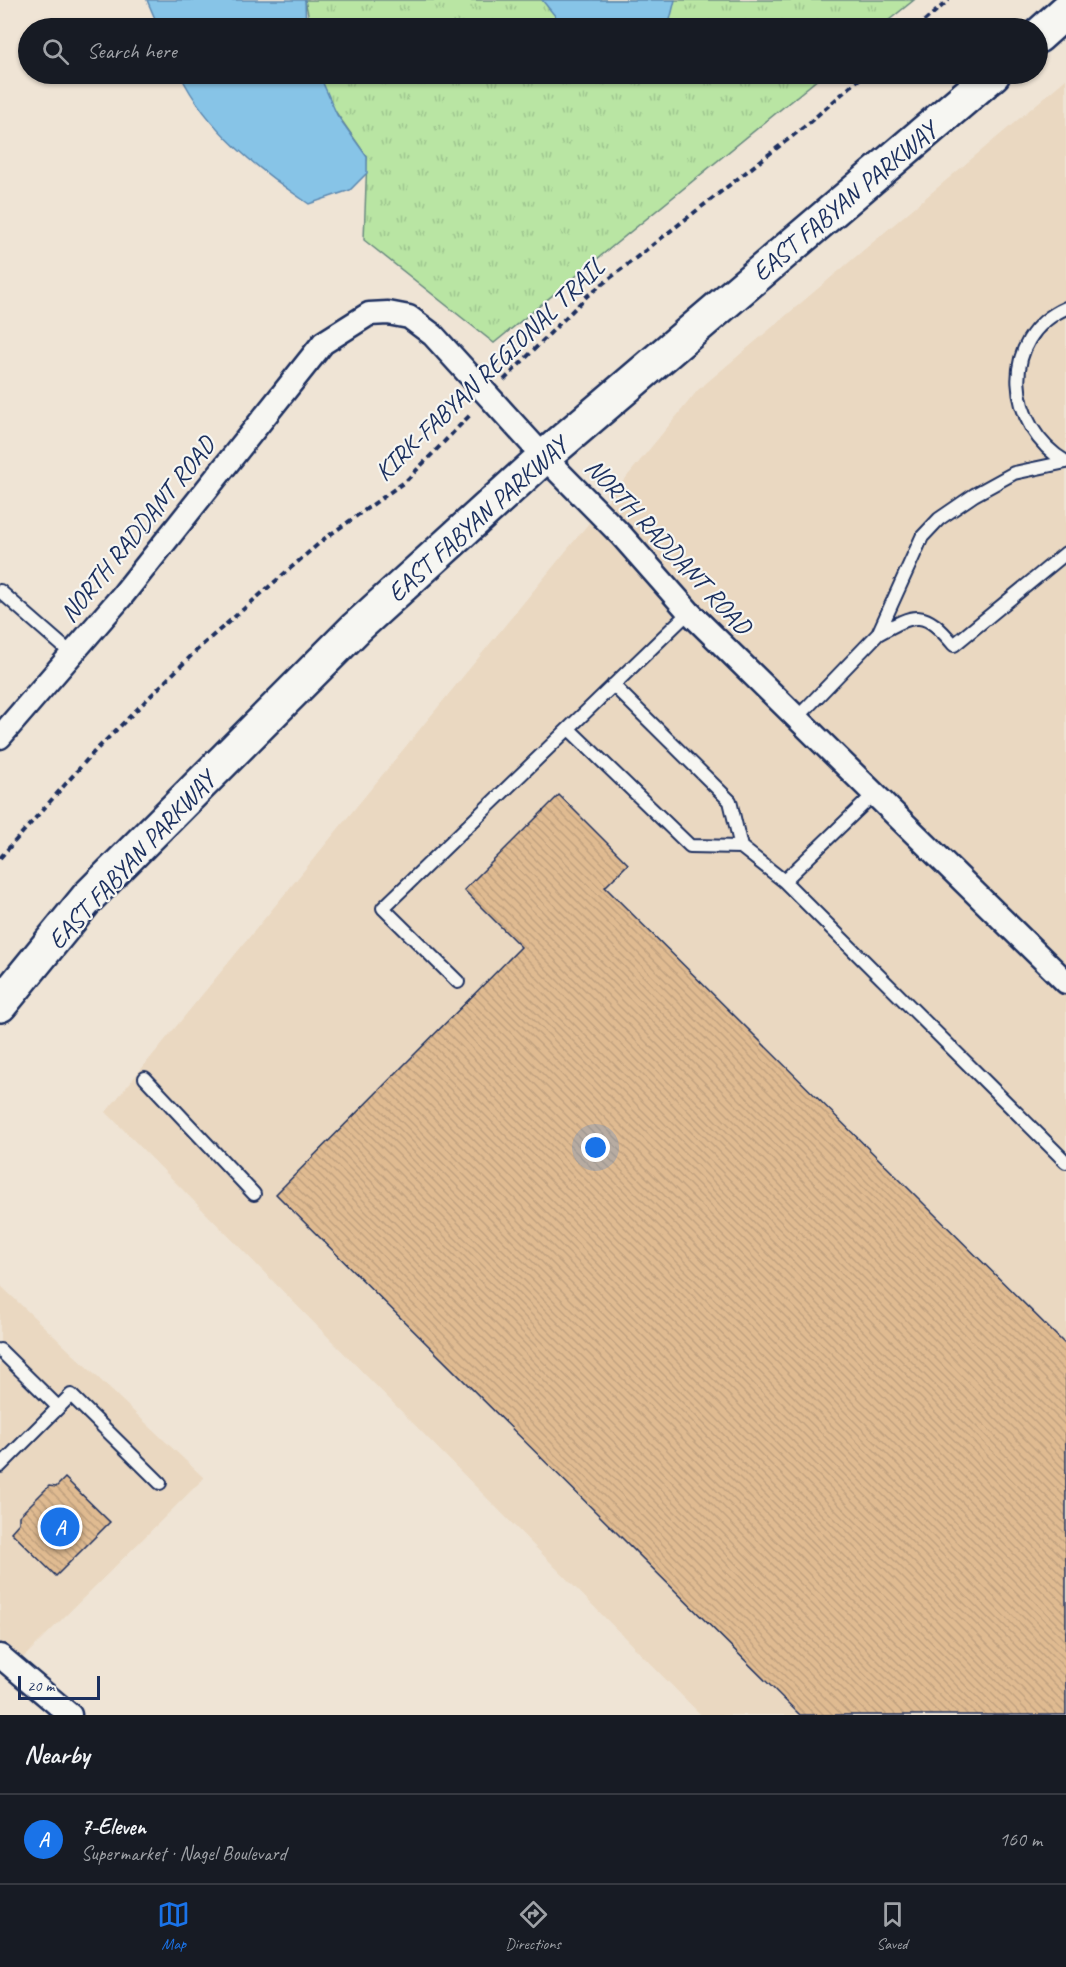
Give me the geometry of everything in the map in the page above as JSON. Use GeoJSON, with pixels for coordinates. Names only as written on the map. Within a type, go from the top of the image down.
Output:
{"type":"FeatureCollection","features":[{"type":"Feature","properties":{"kind":"main road"},"geometry":{"type":"LineString","coordinates":[[1048,27],[1066,12]]}},
{"type":"Feature","properties":{"kind":"main road","name":"EAST FABYAN PARKWAY"},"geometry":{"type":"LineString","coordinates":[[0,1005],[97,889],[356,628],[544,457],[981,84]]}},
{"type":"Feature","properties":{"kind":"street","name":"NORTH RADDANT ROAD"},"geometry":{"type":"LineString","coordinates":[[0,737],[72,654],[324,343],[350,324],[369,314],[388,312],[409,317],[433,335],[544,457],[622,536],[688,612],[1066,982]]}},
{"type":"Feature","properties":{"kind":"street"},"geometry":{"type":"LineString","coordinates":[[0,1656],[70,1715]]}},
{"type":"Feature","properties":{"kind":"lane"},"geometry":{"type":"LineString","coordinates":[[1066,308],[1046,321],[1035,334],[1020,368],[1018,386],[1020,405],[1026,423],[1050,452],[1066,462]]}},
{"type":"Feature","properties":{"kind":"lane"},"geometry":{"type":"LineString","coordinates":[[878,634],[922,537],[939,519],[974,495],[1014,473],[1066,462]]}},
{"type":"Feature","properties":{"kind":"lane"},"geometry":{"type":"LineString","coordinates":[[797,718],[878,634],[909,617],[926,617],[939,627],[954,645],[1066,553]]}},
{"type":"Feature","properties":{"kind":"lane"},"geometry":{"type":"LineString","coordinates":[[0,591],[72,654]]}},
{"type":"Feature","properties":{"kind":"lane"},"geometry":{"type":"LineString","coordinates":[[458,982],[383,908],[688,612]]}},
{"type":"Feature","properties":{"kind":"lane"},"geometry":{"type":"LineString","coordinates":[[613,685],[730,801],[741,847]]}},
{"type":"Feature","properties":{"kind":"lane"},"geometry":{"type":"LineString","coordinates":[[568,729],[690,846],[741,847],[784,880],[1066,1162]]}},
{"type":"Feature","properties":{"kind":"lane"},"geometry":{"type":"LineString","coordinates":[[784,880],[873,795]]}},
{"type":"Feature","properties":{"kind":"lane"},"geometry":{"type":"LineString","coordinates":[[145,1078],[254,1194]]}},
{"type":"Feature","properties":{"kind":"lane"},"geometry":{"type":"LineString","coordinates":[[0,1350],[58,1407]]}},
{"type":"Feature","properties":{"kind":"lane"},"geometry":{"type":"LineString","coordinates":[[0,1466],[71,1395],[160,1482]]}},
{"type":"Feature","properties":{"kind":"path"},"geometry":{"type":"LineString","coordinates":[[928,18],[949,0]]}},
{"type":"Feature","properties":{"kind":"path","name":"KIRK-FABYAN REGIONAL TRAIL"},"geometry":{"type":"LineString","coordinates":[[0,858],[93,753],[201,646],[324,539],[406,481],[587,296],[804,127],[853,84]]}},
{"type":"Feature","properties":{"kind":"shaded area"},"geometry":{"type":"Polygon","coordinates":[[[1066,79],[1066,1715],[701,1715],[106,1112],[698,390],[1066,79]]]}},
{"type":"Feature","properties":{"kind":"shaded area"},"geometry":{"type":"Polygon","coordinates":[[[0,1285],[204,1478],[19,1662],[0,1646],[0,1285]]]}},
{"type":"Feature","properties":{"kind":"green space"},"geometry":{"type":"Polygon","coordinates":[[[305,0],[914,0],[892,18],[309,18],[305,0]]]}},
{"type":"Feature","properties":{"kind":"green space"},"geometry":{"type":"Polygon","coordinates":[[[322,84],[812,84],[494,343],[364,240],[367,157],[326,98],[322,84]]]}},
{"type":"Feature","properties":{"kind":"water"},"geometry":{"type":"Polygon","coordinates":[[[147,0],[305,0],[306,18],[155,18],[147,0]]]}},
{"type":"Feature","properties":{"kind":"water"},"geometry":{"type":"Polygon","coordinates":[[[542,0],[675,0],[670,18],[557,18],[542,0]]]}},
{"type":"Feature","properties":{"kind":"water"},"geometry":{"type":"Polygon","coordinates":[[[186,84],[323,84],[337,115],[367,157],[367,173],[350,190],[309,204],[253,163],[219,131],[186,84]]]}},
{"type":"Feature","properties":{"kind":"building"},"geometry":{"type":"Polygon","coordinates":[[[559,795],[628,864],[605,887],[1066,1345],[1066,1715],[800,1715],[276,1194],[521,947],[464,890],[559,795]]]}},
{"type":"Feature","properties":{"kind":"building"},"geometry":{"type":"Polygon","coordinates":[[[65,1478],[110,1522],[56,1576],[11,1532],[19,1523],[19,1516],[49,1486],[56,1487],[65,1478]]]}},
{"type":"Feature","properties":{"kind":"place","name":"7-Eleven"},"geometry":{"type":"Point","coordinates":[60,1527]}}]}
